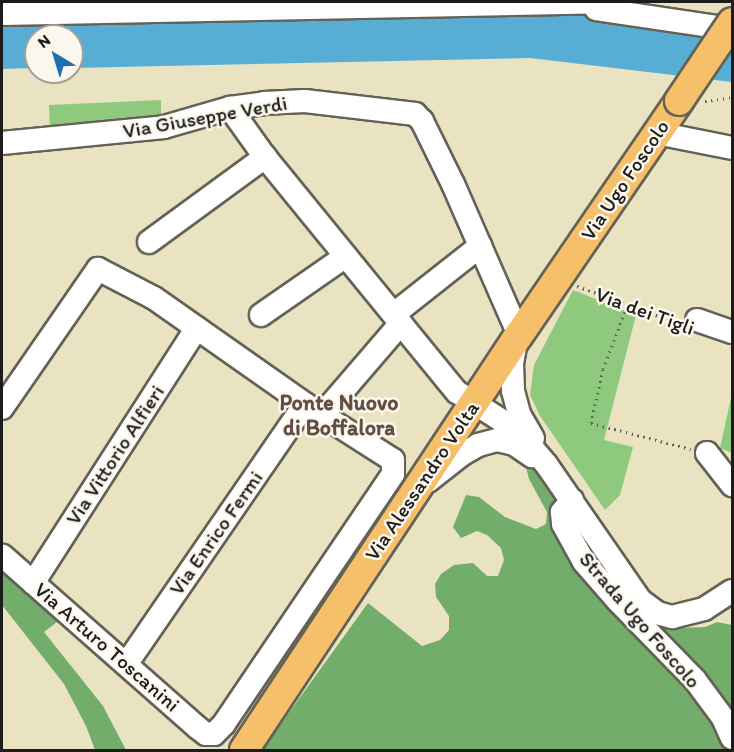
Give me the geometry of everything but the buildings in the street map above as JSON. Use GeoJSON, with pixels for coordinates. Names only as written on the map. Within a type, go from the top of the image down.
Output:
{"type":"FeatureCollection","features":[{"type":"Feature","properties":{"kind":"main road","name":"Via Ugo Foscolo"},"geometry":{"type":"LineString","coordinates":[[518,337],[657,133],[691,101],[732,22]]}},
{"type":"Feature","properties":{"kind":"main road","name":"Via Alessandro Volta"},"geometry":{"type":"LineString","coordinates":[[244,750],[518,337]]}},
{"type":"Feature","properties":{"kind":"street"},"geometry":{"type":"LineString","coordinates":[[2,14],[615,2]]}},
{"type":"Feature","properties":{"kind":"street"},"geometry":{"type":"LineString","coordinates":[[565,4],[732,29]]}},
{"type":"Feature","properties":{"kind":"street","name":"Via Giuseppe Verdi"},"geometry":{"type":"LineString","coordinates":[[2,143],[164,127],[230,108],[305,101],[415,114],[422,121],[453,184],[518,337]]}},
{"type":"Feature","properties":{"kind":"street"},"geometry":{"type":"LineString","coordinates":[[230,108],[265,157],[457,392],[518,431],[546,464],[640,600],[657,613],[672,617],[691,614],[732,591]]}},
{"type":"Feature","properties":{"kind":"street"},"geometry":{"type":"LineString","coordinates":[[657,133],[732,148]]}},
{"type":"Feature","properties":{"kind":"street"},"geometry":{"type":"LineString","coordinates":[[149,242],[265,157]]}},
{"type":"Feature","properties":{"kind":"street","name":"Via Enrico Fermi"},"geometry":{"type":"LineString","coordinates":[[127,663],[314,409],[398,318],[480,246]]}},
{"type":"Feature","properties":{"kind":"street"},"geometry":{"type":"LineString","coordinates":[[261,315],[346,256]]}},
{"type":"Feature","properties":{"kind":"street"},"geometry":{"type":"LineString","coordinates":[[2,408],[98,269],[154,298],[314,409]]}},
{"type":"Feature","properties":{"kind":"street","name":"Via dei Tigli"},"geometry":{"type":"LineString","coordinates":[[689,322],[732,328]]}},
{"type":"Feature","properties":{"kind":"street","name":"Via Vittorio Alfieri"},"geometry":{"type":"LineString","coordinates":[[33,583],[197,328]]}},
{"type":"Feature","properties":{"kind":"street"},"geometry":{"type":"LineString","coordinates":[[518,337],[512,363],[513,391],[519,414],[546,464]]}},
{"type":"Feature","properties":{"kind":"street"},"geometry":{"type":"LineString","coordinates":[[474,404],[486,428],[497,440]]}},
{"type":"Feature","properties":{"kind":"street","name":"Via Alessandro Volta"},"geometry":{"type":"LineString","coordinates":[[214,734],[224,724],[393,474],[393,460],[314,409]]}},
{"type":"Feature","properties":{"kind":"street"},"geometry":{"type":"LineString","coordinates":[[408,502],[435,474],[478,445],[497,440],[514,444],[546,464]]}},
{"type":"Feature","properties":{"kind":"street"},"geometry":{"type":"LineString","coordinates":[[707,453],[732,485]]}},
{"type":"Feature","properties":{"kind":"street","name":"Strada Ugo Foscolo"},"geometry":{"type":"LineString","coordinates":[[572,500],[562,512],[563,524],[584,562],[618,601],[695,680],[723,718],[732,738]]}},
{"type":"Feature","properties":{"kind":"street","name":"Via Arturo Toscanini"},"geometry":{"type":"LineString","coordinates":[[2,555],[198,728],[206,734],[214,734]]}},
{"type":"Feature","properties":{"kind":"street"},"geometry":{"type":"LineString","coordinates":[[302,608],[328,624]]}},
{"type":"Feature","properties":{"kind":"path"},"geometry":{"type":"LineString","coordinates":[[691,101],[732,97]]}},
{"type":"Feature","properties":{"kind":"path","name":"Via dei Tigli"},"geometry":{"type":"LineString","coordinates":[[558,279],[627,306],[689,322]]}},
{"type":"Feature","properties":{"kind":"path"},"geometry":{"type":"LineString","coordinates":[[627,306],[603,369],[591,423],[707,453]]}},
{"type":"Feature","properties":{"kind":"green space"},"geometry":{"type":"Polygon","coordinates":[[[161,100],[161,119],[50,133],[49,105],[161,100]]]}},
{"type":"Feature","properties":{"kind":"green space"},"geometry":{"type":"Polygon","coordinates":[[[573,290],[636,315],[604,440],[633,447],[620,495],[605,510],[540,416],[530,395],[534,365],[573,290]]]}},
{"type":"Feature","properties":{"kind":"green space"},"geometry":{"type":"Polygon","coordinates":[[[732,393],[732,453],[720,448],[732,393]]]}},
{"type":"Feature","properties":{"kind":"green space"},"geometry":{"type":"Polygon","coordinates":[[[534,465],[561,502],[558,521],[650,629],[705,627],[717,622],[732,625],[732,750],[262,750],[368,603],[422,646],[440,640],[449,630],[449,616],[436,597],[435,584],[441,574],[454,565],[473,563],[487,576],[498,576],[504,560],[501,548],[487,535],[477,531],[461,538],[453,527],[466,495],[479,497],[505,517],[536,529],[546,524],[547,512],[529,479],[526,467],[534,465]]]}},
{"type":"Feature","properties":{"kind":"green space"},"geometry":{"type":"Polygon","coordinates":[[[2,561],[65,616],[44,632],[103,706],[126,750],[95,750],[86,726],[64,684],[2,605],[2,561]]]}},
{"type":"Feature","properties":{"kind":"water"},"geometry":{"type":"Polygon","coordinates":[[[575,13],[732,38],[732,82],[530,58],[84,68],[84,24],[24,24],[24,68],[2,69],[2,24],[575,13]]]}},
{"type":"Feature","properties":{"kind":"district","name":"Ponte Nuovo di Boffalora"},"geometry":{"type":"Point","coordinates":[339,414]}}]}
